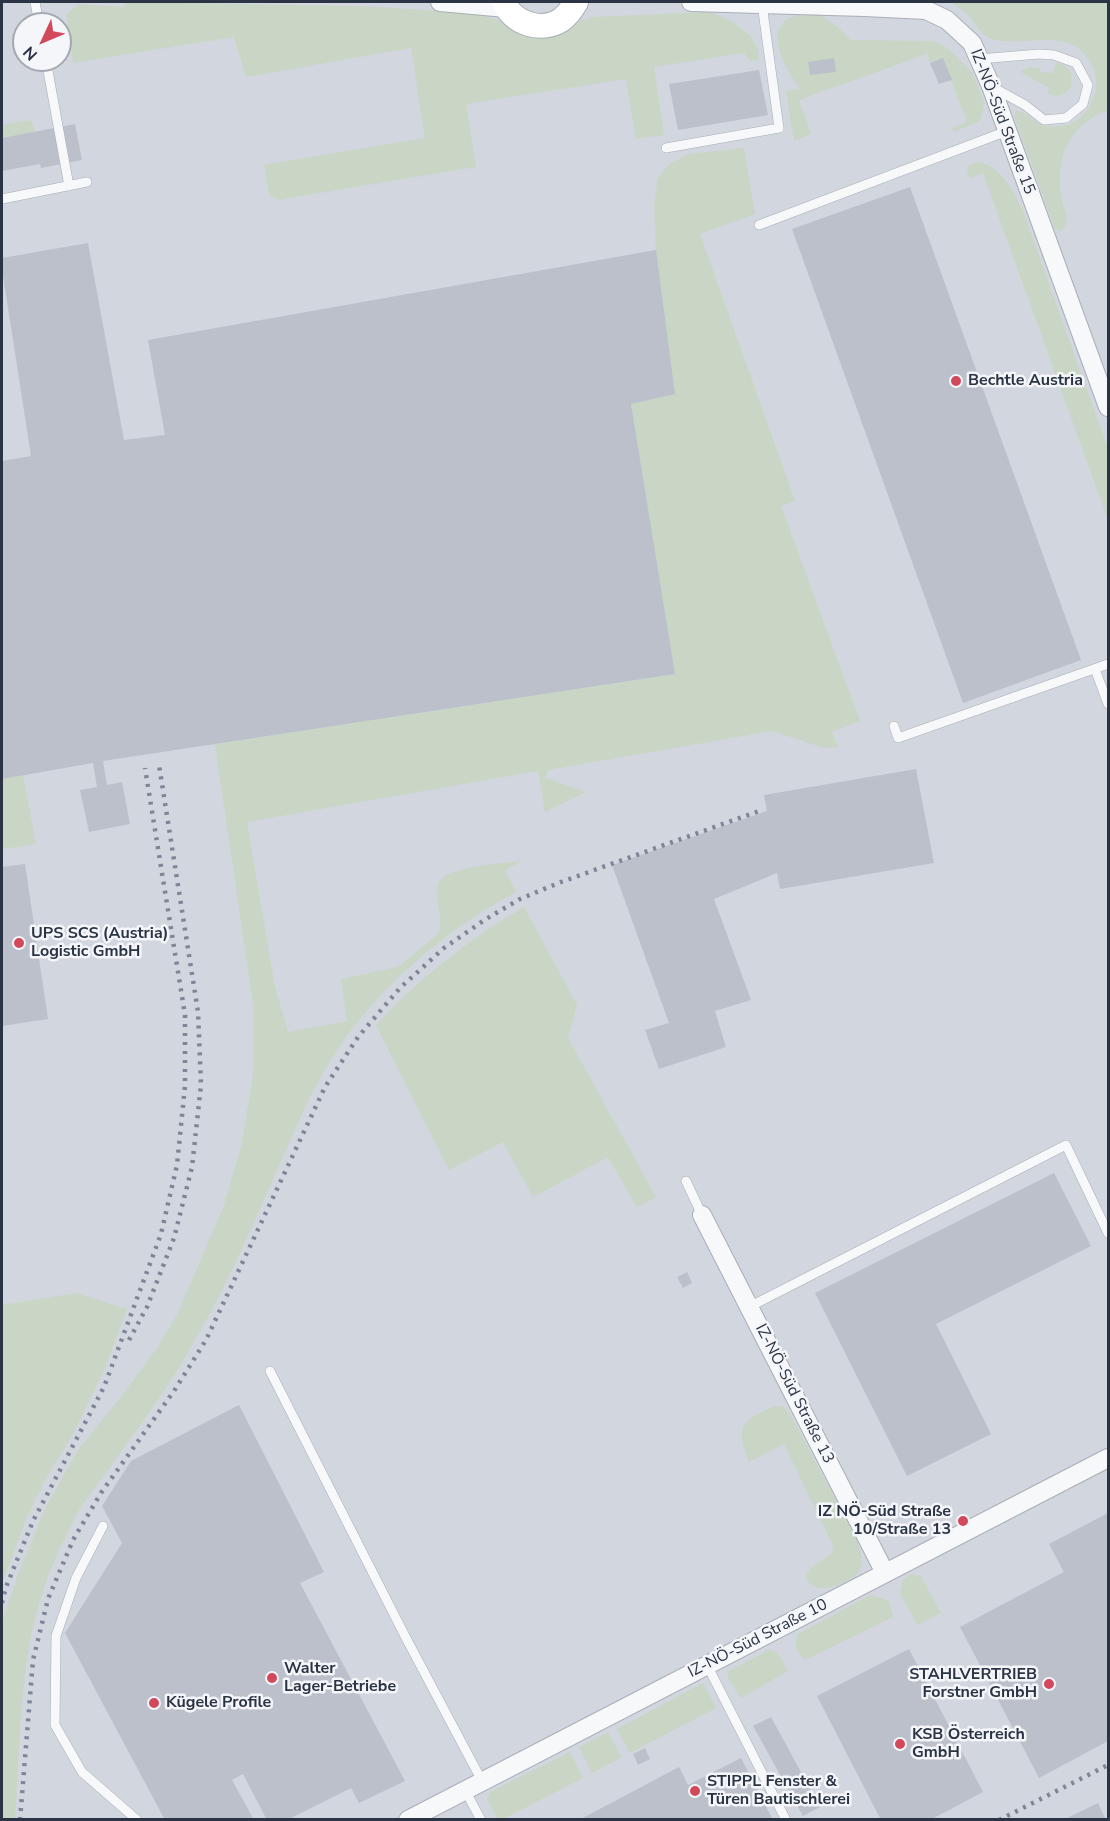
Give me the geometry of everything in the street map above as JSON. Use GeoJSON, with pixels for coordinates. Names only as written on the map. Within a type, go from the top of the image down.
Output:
{"type":"FeatureCollection","features":[{"type":"Feature","properties":{"kind":"street"},"geometry":{"type":"LineString","coordinates":[[440,2],[505,4],[517,19],[530,25],[545,26],[559,21],[571,12],[576,2]]}},
{"type":"Feature","properties":{"kind":"street","name":"IZ-NÖ-Süd Straße 15"},"geometry":{"type":"LineString","coordinates":[[691,2],[864,4],[926,10],[947,20],[972,43],[992,86],[1108,407]]}},
{"type":"Feature","properties":{"kind":"street","name":"IZ-NÖ-Süd Straße 13"},"geometry":{"type":"LineString","coordinates":[[702,1215],[885,1573]]}},
{"type":"Feature","properties":{"kind":"street","name":"IZ-NÖ-Süd Straße 10"},"geometry":{"type":"LineString","coordinates":[[408,1820],[1108,1458]]}},
{"type":"Feature","properties":{"kind":"lane"},"geometry":{"type":"LineString","coordinates":[[666,148],[779,128],[762,4]]}},
{"type":"Feature","properties":{"kind":"lane"},"geometry":{"type":"LineString","coordinates":[[979,58],[1054,55],[1076,63],[1088,85],[1083,104],[1066,118],[1044,120],[1025,105],[992,86]]}},
{"type":"Feature","properties":{"kind":"lane"},"geometry":{"type":"LineString","coordinates":[[48,72],[69,186]]}},
{"type":"Feature","properties":{"kind":"lane"},"geometry":{"type":"LineString","coordinates":[[759,225],[1007,131]]}},
{"type":"Feature","properties":{"kind":"lane"},"geometry":{"type":"LineString","coordinates":[[2,199],[87,182]]}},
{"type":"Feature","properties":{"kind":"lane"},"geometry":{"type":"LineString","coordinates":[[894,726],[898,738],[1108,664]]}},
{"type":"Feature","properties":{"kind":"lane"},"geometry":{"type":"LineString","coordinates":[[1095,669],[1108,704]]}},
{"type":"Feature","properties":{"kind":"lane"},"geometry":{"type":"LineString","coordinates":[[750,1307],[1066,1145],[1108,1233]]}},
{"type":"Feature","properties":{"kind":"lane"},"geometry":{"type":"LineString","coordinates":[[686,1181],[702,1215]]}},
{"type":"Feature","properties":{"kind":"lane"},"geometry":{"type":"LineString","coordinates":[[270,1371],[405,1638],[482,1781]]}},
{"type":"Feature","properties":{"kind":"lane"},"geometry":{"type":"LineString","coordinates":[[103,1526],[76,1578],[56,1636],[55,1725],[82,1772],[137,1820]]}},
{"type":"Feature","properties":{"kind":"lane"},"geometry":{"type":"LineString","coordinates":[[707,1665],[786,1820]]}},
{"type":"Feature","properties":{"kind":"lane"},"geometry":{"type":"LineString","coordinates":[[465,1790],[481,1820]]}},
{"type":"Feature","properties":{"kind":"shaded area"},"geometry":{"type":"Polygon","coordinates":[[[2,2],[961,2],[1108,25],[1108,1819],[2,1820],[2,2]]]}},
{"type":"Feature","properties":{"kind":"green space"},"geometry":{"type":"Polygon","coordinates":[[[125,2],[410,9],[476,14],[498,20],[515,29],[567,29],[579,21],[592,17],[711,12],[733,22],[751,36],[758,50],[759,60],[750,61],[744,53],[654,67],[664,135],[636,139],[626,79],[466,104],[476,167],[278,200],[269,194],[264,165],[425,138],[411,48],[246,77],[234,37],[73,63],[72,12],[69,12],[78,4],[124,7],[125,2]]]}},
{"type":"Feature","properties":{"kind":"green space"},"geometry":{"type":"Polygon","coordinates":[[[949,2],[1108,2],[1108,110],[1095,116],[1075,133],[1063,155],[1060,182],[1067,219],[1061,231],[1054,226],[1014,116],[1016,111],[1021,112],[1050,127],[1069,124],[1079,118],[1087,111],[1095,92],[1095,73],[1091,63],[1079,49],[1064,42],[1042,40],[1009,42],[989,38],[981,32],[966,13],[949,2]]]}},
{"type":"Feature","properties":{"kind":"green space"},"geometry":{"type":"Polygon","coordinates":[[[799,14],[820,15],[838,27],[851,40],[933,41],[947,48],[970,70],[975,79],[984,103],[981,119],[955,131],[951,128],[967,122],[943,58],[930,63],[927,54],[799,100],[811,134],[794,141],[786,91],[800,89],[784,62],[777,40],[777,32],[785,20],[799,14]]]}},
{"type":"Feature","properties":{"kind":"green space"},"geometry":{"type":"Polygon","coordinates":[[[1056,63],[1068,68],[1072,79],[1071,88],[1060,95],[1047,93],[1049,88],[1021,71],[1028,67],[1040,68],[1040,72],[1053,73],[1056,63]]]}},
{"type":"Feature","properties":{"kind":"green space"},"geometry":{"type":"Polygon","coordinates":[[[31,120],[35,132],[2,138],[2,125],[31,120]]]}},
{"type":"Feature","properties":{"kind":"green space"},"geometry":{"type":"Polygon","coordinates":[[[744,148],[755,214],[700,234],[795,501],[781,506],[860,721],[832,732],[838,747],[824,748],[772,731],[548,770],[545,778],[586,792],[545,812],[538,771],[247,822],[275,987],[288,1032],[347,1021],[341,979],[398,967],[438,934],[440,917],[437,891],[439,882],[445,877],[454,872],[477,866],[522,861],[505,870],[516,892],[489,907],[436,944],[387,988],[345,1038],[313,1090],[236,1262],[202,1328],[163,1393],[78,1512],[49,1575],[34,1624],[24,1679],[15,1819],[2,1820],[2,1622],[18,1574],[45,1509],[78,1450],[157,1348],[178,1313],[223,1208],[241,1147],[253,1075],[254,1011],[215,744],[675,674],[631,404],[675,394],[656,251],[654,202],[658,178],[668,165],[689,154],[744,148]]]}},
{"type":"Feature","properties":{"kind":"green space"},"geometry":{"type":"Polygon","coordinates":[[[979,162],[1001,175],[1023,211],[1108,449],[1108,520],[983,173],[970,178],[967,171],[969,165],[979,162]]]}},
{"type":"Feature","properties":{"kind":"green space"},"geometry":{"type":"Polygon","coordinates":[[[23,775],[36,844],[2,849],[2,779],[23,775]]]}},
{"type":"Feature","properties":{"kind":"green space"},"geometry":{"type":"Polygon","coordinates":[[[524,907],[577,1005],[568,1038],[656,1197],[637,1207],[608,1157],[533,1197],[503,1142],[449,1170],[376,1025],[427,975],[484,932],[524,907]]]}},
{"type":"Feature","properties":{"kind":"green space"},"geometry":{"type":"Polygon","coordinates":[[[76,1293],[127,1309],[106,1366],[72,1436],[46,1478],[27,1517],[2,1583],[2,1305],[76,1293]]]}},
{"type":"Feature","properties":{"kind":"green space"},"geometry":{"type":"Polygon","coordinates":[[[775,1406],[783,1406],[790,1414],[857,1540],[862,1558],[860,1569],[854,1576],[838,1585],[820,1588],[809,1583],[806,1575],[833,1552],[832,1543],[784,1444],[749,1462],[742,1440],[744,1426],[755,1416],[775,1406]]]}},
{"type":"Feature","properties":{"kind":"green space"},"geometry":{"type":"Polygon","coordinates":[[[910,1574],[921,1576],[941,1613],[918,1625],[900,1593],[903,1580],[910,1574]]]}},
{"type":"Feature","properties":{"kind":"green space"},"geometry":{"type":"Polygon","coordinates":[[[870,1595],[889,1601],[893,1617],[805,1660],[797,1648],[798,1634],[870,1595]]]}},
{"type":"Feature","properties":{"kind":"green space"},"geometry":{"type":"Polygon","coordinates":[[[769,1650],[777,1652],[788,1671],[741,1698],[729,1680],[727,1672],[769,1650]]]}},
{"type":"Feature","properties":{"kind":"green space"},"geometry":{"type":"Polygon","coordinates":[[[703,1683],[716,1708],[630,1753],[617,1729],[703,1683]]]}},
{"type":"Feature","properties":{"kind":"green space"},"geometry":{"type":"Polygon","coordinates":[[[608,1732],[622,1757],[592,1773],[579,1747],[608,1732]]]}},
{"type":"Feature","properties":{"kind":"green space"},"geometry":{"type":"Polygon","coordinates":[[[570,1752],[583,1778],[503,1819],[498,1819],[487,1800],[490,1792],[570,1752]]]}},
{"type":"Feature","properties":{"kind":"building"},"geometry":{"type":"Polygon","coordinates":[[[834,58],[836,72],[810,75],[808,62],[834,58]]]}},
{"type":"Feature","properties":{"kind":"building"},"geometry":{"type":"Polygon","coordinates":[[[943,58],[952,80],[939,84],[930,63],[943,58]]]}},
{"type":"Feature","properties":{"kind":"building"},"geometry":{"type":"Polygon","coordinates":[[[759,70],[768,115],[678,130],[669,84],[759,70]]]}},
{"type":"Feature","properties":{"kind":"building"},"geometry":{"type":"Polygon","coordinates":[[[75,124],[82,160],[41,168],[40,164],[2,171],[2,138],[75,124]]]}},
{"type":"Feature","properties":{"kind":"building"},"geometry":{"type":"Polygon","coordinates":[[[910,187],[1081,660],[963,703],[792,229],[910,187]]]}},
{"type":"Feature","properties":{"kind":"building"},"geometry":{"type":"Polygon","coordinates":[[[88,243],[124,440],[165,435],[148,340],[656,250],[675,394],[631,404],[675,674],[103,761],[107,785],[122,782],[130,824],[89,832],[80,790],[97,787],[93,763],[2,779],[2,461],[31,456],[2,258],[88,243]]]}},
{"type":"Feature","properties":{"kind":"building"},"geometry":{"type":"Polygon","coordinates":[[[916,769],[934,863],[780,889],[777,873],[714,899],[751,1000],[715,1011],[726,1047],[659,1069],[645,1030],[669,1023],[612,865],[767,811],[764,795],[916,769]]]}},
{"type":"Feature","properties":{"kind":"building","name":"UPS SCS (Austria) Logistic GmbH"},"geometry":{"type":"Polygon","coordinates":[[[25,864],[48,1019],[2,1026],[2,867],[25,864]]]}},
{"type":"Feature","properties":{"kind":"building"},"geometry":{"type":"Polygon","coordinates":[[[1054,1173],[1091,1246],[936,1324],[991,1434],[907,1476],[815,1293],[1054,1173]]]}},
{"type":"Feature","properties":{"kind":"building"},"geometry":{"type":"Polygon","coordinates":[[[687,1272],[692,1283],[683,1288],[677,1277],[687,1272]]]}},
{"type":"Feature","properties":{"kind":"building","name":"Walter Lager-Betriebe"},"geometry":{"type":"Polygon","coordinates":[[[239,1405],[324,1572],[300,1583],[405,1781],[359,1803],[351,1788],[287,1820],[267,1820],[243,1774],[232,1780],[254,1820],[165,1820],[65,1633],[122,1543],[102,1506],[131,1461],[239,1405]]]}},
{"type":"Feature","properties":{"kind":"building","name":"STAHLVERTRIEB Forstner GmbH"},"geometry":{"type":"Polygon","coordinates":[[[1108,1513],[1108,1741],[1039,1778],[960,1627],[1064,1572],[1049,1544],[1108,1513]]]}},
{"type":"Feature","properties":{"kind":"building","name":"KSB Österreich GmbH"},"geometry":{"type":"Polygon","coordinates":[[[909,1649],[983,1792],[930,1820],[881,1820],[817,1696],[909,1649]]]}},
{"type":"Feature","properties":{"kind":"building"},"geometry":{"type":"Polygon","coordinates":[[[771,1717],[820,1807],[803,1816],[753,1726],[771,1717]]]}},
{"type":"Feature","properties":{"kind":"building"},"geometry":{"type":"Polygon","coordinates":[[[645,1748],[650,1759],[638,1765],[633,1754],[645,1748]]]}},
{"type":"Feature","properties":{"kind":"building","name":"STIPPL Fenster & Türen Bautischlerei"},"geometry":{"type":"Polygon","coordinates":[[[741,1758],[773,1820],[579,1820],[679,1767],[688,1785],[741,1758]]]}},
{"type":"Feature","properties":{"kind":"building"},"geometry":{"type":"Polygon","coordinates":[[[1098,1803],[1106,1820],[1063,1820],[1098,1803]]]}},
{"type":"Feature","properties":{"kind":"railway"},"geometry":{"type":"LineString","coordinates":[[129,1340],[147,1307],[174,1238],[192,1167],[201,1085],[198,1012],[159,765]]}},
{"type":"Feature","properties":{"kind":"railway"},"geometry":{"type":"LineString","coordinates":[[2,1603],[6,1587],[33,1521],[104,1387],[161,1234],[177,1165],[185,1086],[185,1015],[145,768]]}},
{"type":"Feature","properties":{"kind":"railway"},"geometry":{"type":"LineString","coordinates":[[20,1820],[33,1660],[48,1599],[73,1540],[101,1493],[174,1391],[206,1340],[325,1087],[358,1037],[400,988],[444,948],[520,899],[561,882],[762,810]]}},
{"type":"Feature","properties":{"kind":"railway"},"geometry":{"type":"LineString","coordinates":[[999,1820],[1108,1765]]}},
{"type":"Feature","properties":{"kind":"place","name":"Bechtle Austria"},"geometry":{"type":"Point","coordinates":[956,381]}},
{"type":"Feature","properties":{"kind":"place","name":"UPS SCS (Austria) Logistic GmbH"},"geometry":{"type":"Point","coordinates":[19,943]}},
{"type":"Feature","properties":{"kind":"place","name":"IZ NÖ-Süd Straße 10/Straße 13"},"geometry":{"type":"Point","coordinates":[963,1521]}},
{"type":"Feature","properties":{"kind":"place","name":"Walter Lager-Betriebe"},"geometry":{"type":"Point","coordinates":[272,1678]}},
{"type":"Feature","properties":{"kind":"place","name":"STAHLVERTRIEB Forstner GmbH"},"geometry":{"type":"Point","coordinates":[1049,1684]}},
{"type":"Feature","properties":{"kind":"place","name":"Kügele Profile"},"geometry":{"type":"Point","coordinates":[154,1703]}},
{"type":"Feature","properties":{"kind":"place","name":"KSB Österreich GmbH"},"geometry":{"type":"Point","coordinates":[900,1744]}},
{"type":"Feature","properties":{"kind":"place","name":"STIPPL Fenster & Türen Bautischlerei"},"geometry":{"type":"Point","coordinates":[695,1791]}}]}
